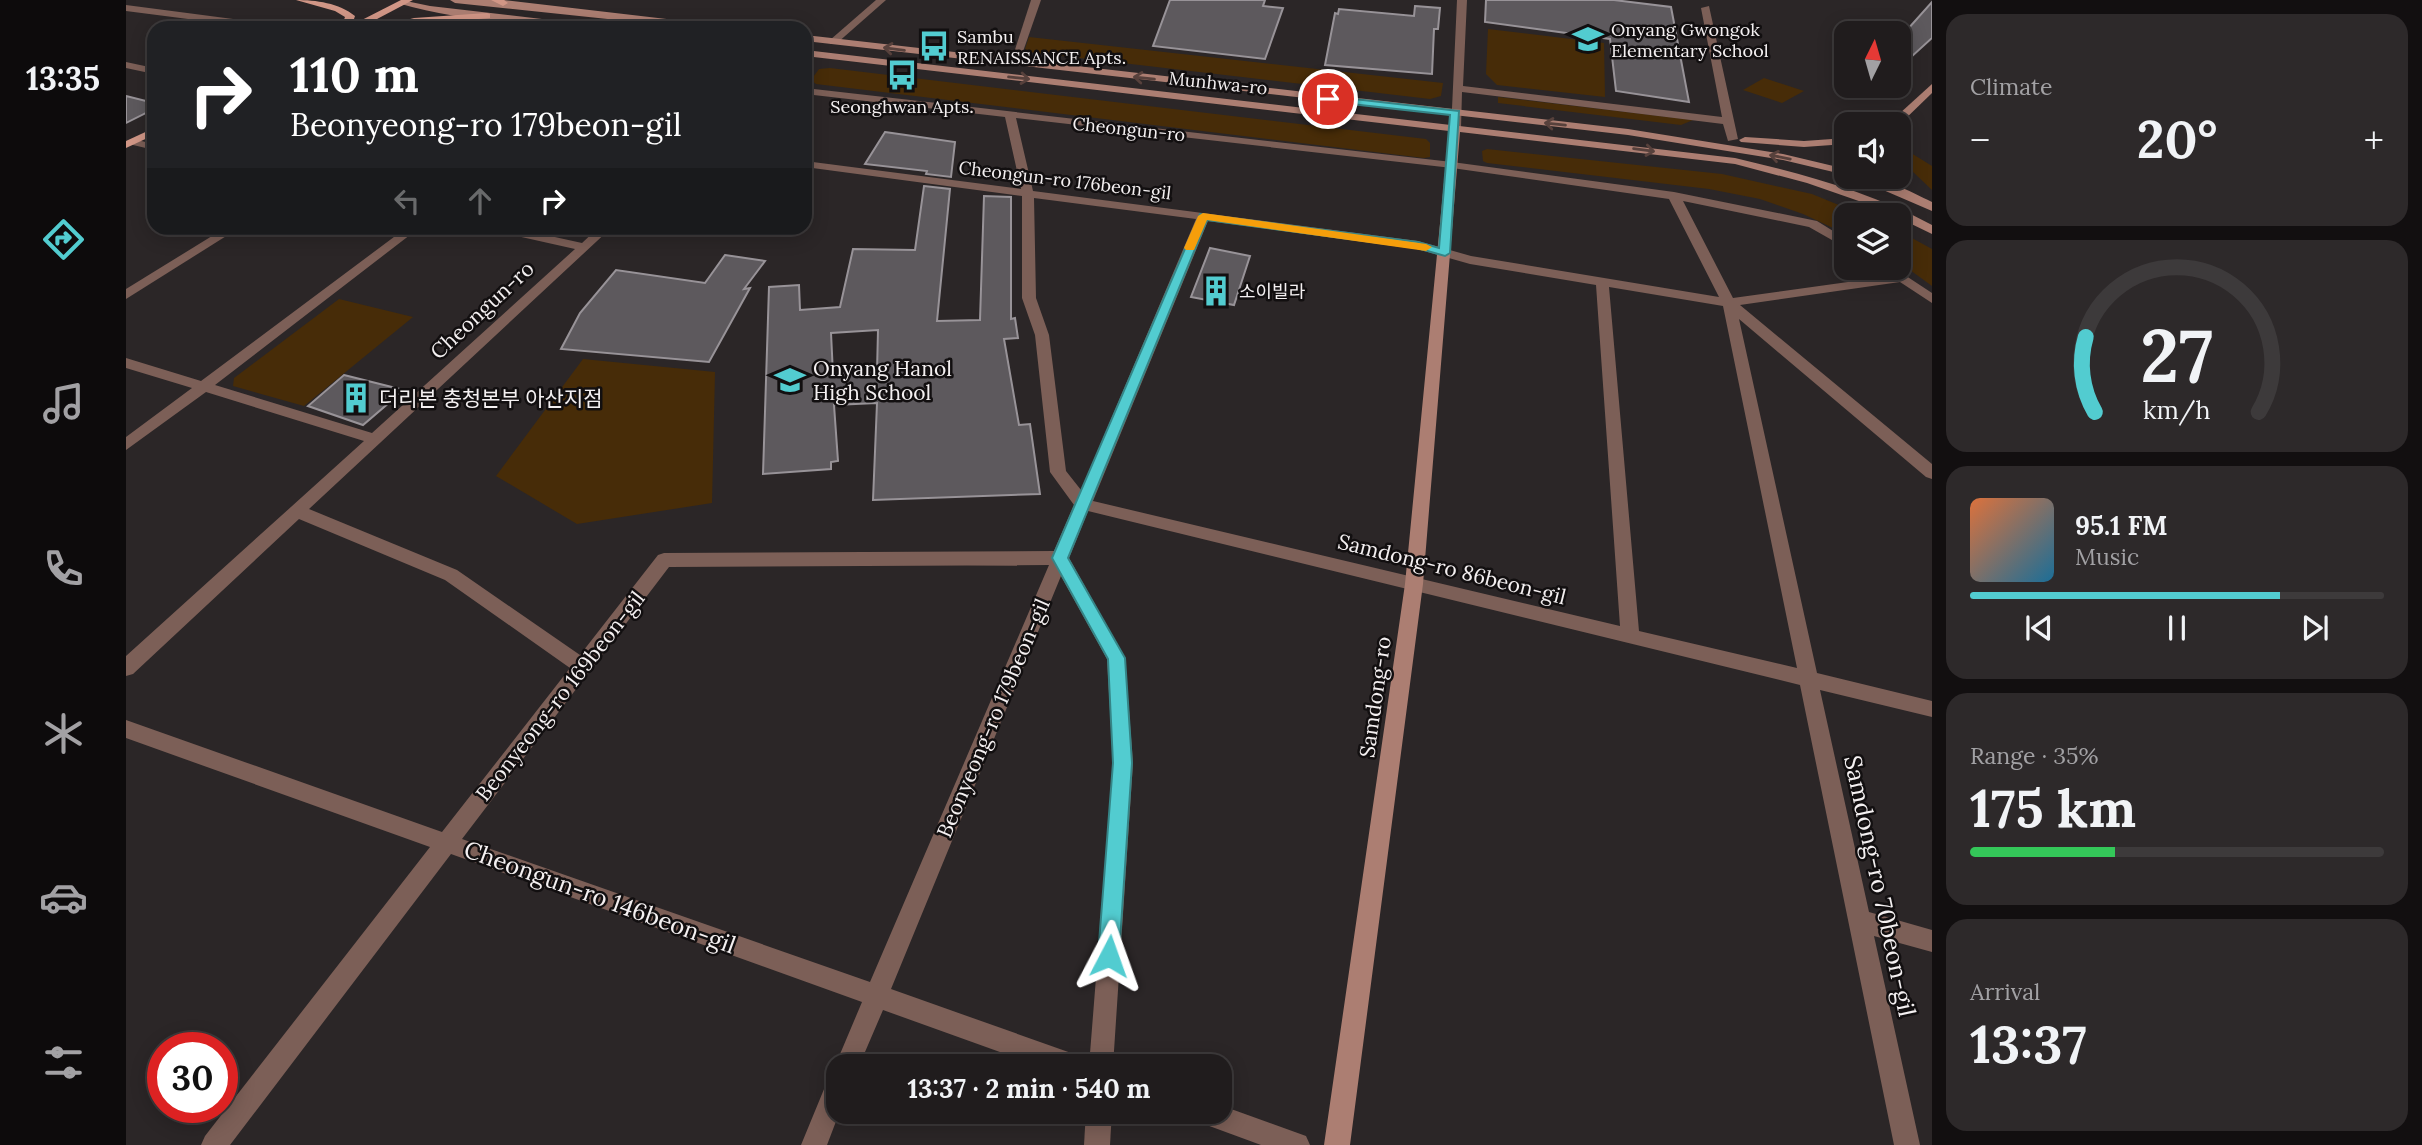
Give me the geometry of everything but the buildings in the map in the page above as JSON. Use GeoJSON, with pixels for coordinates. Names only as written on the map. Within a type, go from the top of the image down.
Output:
{"type":"FeatureCollection","features":[{"type":"Feature","properties":{"kind":"main road"},"geometry":{"type":"LineString","coordinates":[[301,0],[338,9],[350,16],[348,21]]}},
{"type":"Feature","properties":{"kind":"main road"},"geometry":{"type":"LineString","coordinates":[[387,0],[442,0]]}},
{"type":"Feature","properties":{"kind":"main road"},"geometry":{"type":"LineString","coordinates":[[454,0],[499,1],[661,21]]}},
{"type":"Feature","properties":{"kind":"main road"},"geometry":{"type":"LineString","coordinates":[[367,21],[406,1],[429,9],[531,21]]}},
{"type":"Feature","properties":{"kind":"main road"},"geometry":{"type":"LineString","coordinates":[[414,21],[487,16]]}},
{"type":"Feature","properties":{"kind":"main road","name":"Munhwa-ro"},"geometry":{"type":"LineString","coordinates":[[812,39],[1455,120],[1735,161],[1833,185],[1877,202],[1932,230]]}},
{"type":"Feature","properties":{"kind":"main road","name":"Munhwa-ro"},"geometry":{"type":"LineString","coordinates":[[812,55],[1689,141],[1783,157],[1834,169]]}},
{"type":"Feature","properties":{"kind":"main road"},"geometry":{"type":"LineString","coordinates":[[1906,112],[1932,87]]}},
{"type":"Feature","properties":{"kind":"main road","name":"Samdong-ro"},"geometry":{"type":"LineString","coordinates":[[1337,1145],[1414,584],[1455,120]]}},
{"type":"Feature","properties":{"kind":"main road"},"geometry":{"type":"LineString","coordinates":[[130,144],[147,135]]}},
{"type":"Feature","properties":{"kind":"main road"},"geometry":{"type":"LineString","coordinates":[[1689,141],[1732,139],[1804,144],[1834,142]]}},
{"type":"Feature","properties":{"kind":"main road"},"geometry":{"type":"LineString","coordinates":[[1894,189],[1932,206]]}},
{"type":"Feature","properties":{"kind":"main road"},"geometry":{"type":"LineString","coordinates":[[1909,189],[1932,206]]}},
{"type":"Feature","properties":{"kind":"street"},"geometry":{"type":"LineString","coordinates":[[833,41],[881,0]]}},
{"type":"Feature","properties":{"kind":"street"},"geometry":{"type":"LineString","coordinates":[[1014,63],[1036,0]]}},
{"type":"Feature","properties":{"kind":"street"},"geometry":{"type":"LineString","coordinates":[[1455,120],[1462,0]]}},
{"type":"Feature","properties":{"kind":"street"},"geometry":{"type":"LineString","coordinates":[[126,8],[226,21]]}},
{"type":"Feature","properties":{"kind":"street"},"geometry":{"type":"LineString","coordinates":[[1706,8],[1732,139]]}},
{"type":"Feature","properties":{"kind":"street"},"geometry":{"type":"LineString","coordinates":[[126,65],[147,70]]}},
{"type":"Feature","properties":{"kind":"street"},"geometry":{"type":"LineString","coordinates":[[1457,88],[1729,121]]}},
{"type":"Feature","properties":{"kind":"street","name":"Cheongun-ro"},"geometry":{"type":"LineString","coordinates":[[812,93],[1452,165]]}},
{"type":"Feature","properties":{"kind":"street"},"geometry":{"type":"LineString","coordinates":[[1010,115],[1028,194],[1029,298],[1042,335],[1058,472],[1082,504]]}},
{"type":"Feature","properties":{"kind":"street","name":"Cheongun-ro 176beon-gil"},"geometry":{"type":"LineString","coordinates":[[812,165],[1418,245],[1445,253]]}},
{"type":"Feature","properties":{"kind":"street"},"geometry":{"type":"LineString","coordinates":[[1452,165],[1674,196],[1813,224],[1834,237]]}},
{"type":"Feature","properties":{"kind":"street"},"geometry":{"type":"LineString","coordinates":[[1674,196],[1729,303],[1810,679]]}},
{"type":"Feature","properties":{"kind":"street","name":"Beonyeong-ro 179beon-gil"},"geometry":{"type":"LineString","coordinates":[[852,1054],[1203,216]]}},
{"type":"Feature","properties":{"kind":"street"},"geometry":{"type":"LineString","coordinates":[[126,295],[222,235]]}},
{"type":"Feature","properties":{"kind":"street"},"geometry":{"type":"LineString","coordinates":[[126,445],[404,235]]}},
{"type":"Feature","properties":{"kind":"street"},"geometry":{"type":"LineString","coordinates":[[530,235],[584,247]]}},
{"type":"Feature","properties":{"kind":"street","name":"Cheongun-ro"},"geometry":{"type":"LineString","coordinates":[[126,668],[597,235]]}},
{"type":"Feature","properties":{"kind":"street"},"geometry":{"type":"LineString","coordinates":[[1445,253],[1470,260],[1729,303],[1889,280]]}},
{"type":"Feature","properties":{"kind":"street"},"geometry":{"type":"LineString","coordinates":[[1906,280],[1932,299]]}},
{"type":"Feature","properties":{"kind":"street"},"geometry":{"type":"LineString","coordinates":[[1602,282],[1630,636]]}},
{"type":"Feature","properties":{"kind":"street"},"geometry":{"type":"LineString","coordinates":[[1729,303],[1932,473]]}},
{"type":"Feature","properties":{"kind":"street"},"geometry":{"type":"LineString","coordinates":[[126,363],[376,439]]}},
{"type":"Feature","properties":{"kind":"street","name":"Samdong-ro 86beon-gil"},"geometry":{"type":"LineString","coordinates":[[1082,504],[1932,709]]}},
{"type":"Feature","properties":{"kind":"street"},"geometry":{"type":"LineString","coordinates":[[297,511],[451,575],[582,667]]}},
{"type":"Feature","properties":{"kind":"street"},"geometry":{"type":"LineString","coordinates":[[1060,558],[1116,658],[1123,763],[1102,1054]]}},
{"type":"Feature","properties":{"kind":"street","name":"Beonyeong-ro 169beon-gil"},"geometry":{"type":"LineString","coordinates":[[214,1145],[664,560],[1060,558]]}},
{"type":"Feature","properties":{"kind":"street","name":"Samdong-ro 70beon-gil"},"geometry":{"type":"LineString","coordinates":[[1810,679],[1907,1145]]}},
{"type":"Feature","properties":{"kind":"street","name":"Cheongun-ro 146beon-gil"},"geometry":{"type":"LineString","coordinates":[[126,729],[1040,1054]]}},
{"type":"Feature","properties":{"kind":"street"},"geometry":{"type":"LineString","coordinates":[[1862,922],[1932,941]]}},
{"type":"Feature","properties":{"kind":"street"},"geometry":{"type":"LineString","coordinates":[[814,1145],[826,1116]]}},
{"type":"Feature","properties":{"kind":"street"},"geometry":{"type":"LineString","coordinates":[[1232,1122],[1297,1145]]}},
{"type":"Feature","properties":{"kind":"street"},"geometry":{"type":"LineString","coordinates":[[1097,1145],[1098,1124]]}},
{"type":"Feature","properties":{"kind":"shaded area"},"geometry":{"type":"Polygon","coordinates":[[[1488,29],[1604,43],[1605,97],[1497,85],[1486,74],[1488,29]]]}},
{"type":"Feature","properties":{"kind":"shaded area"},"geometry":{"type":"Polygon","coordinates":[[[1029,37],[1443,83],[1441,96],[1430,99],[1028,52],[1025,49],[1029,37]]]}},
{"type":"Feature","properties":{"kind":"shaded area"},"geometry":{"type":"Polygon","coordinates":[[[830,68],[1426,139],[1430,143],[1430,157],[816,84],[812,79],[819,69],[830,68]]]}},
{"type":"Feature","properties":{"kind":"shaded area"},"geometry":{"type":"Polygon","coordinates":[[[1764,78],[1804,91],[1782,103],[1743,90],[1764,78]]]}},
{"type":"Feature","properties":{"kind":"shaded area"},"geometry":{"type":"Polygon","coordinates":[[[1498,97],[1693,120],[1681,125],[1498,103],[1498,97]]]}},
{"type":"Feature","properties":{"kind":"shaded area"},"geometry":{"type":"Polygon","coordinates":[[[1487,149],[1722,174],[1812,194],[1834,203],[1834,228],[1760,199],[1709,189],[1487,163],[1483,161],[1482,151],[1487,149]]]}},
{"type":"Feature","properties":{"kind":"shaded area"},"geometry":{"type":"Polygon","coordinates":[[[1911,153],[1932,166],[1932,190],[1911,170],[1911,153]]]}},
{"type":"Feature","properties":{"kind":"shaded area"},"geometry":{"type":"Polygon","coordinates":[[[1911,238],[1932,249],[1932,286],[1911,271],[1911,238]]]}},
{"type":"Feature","properties":{"kind":"shaded area"},"geometry":{"type":"Polygon","coordinates":[[[339,299],[413,317],[304,406],[233,386],[234,378],[339,299]]]}},
{"type":"Feature","properties":{"kind":"shaded area"},"geometry":{"type":"Polygon","coordinates":[[[583,359],[715,372],[712,503],[577,524],[496,476],[583,359]]]}},
{"type":"Feature","properties":{"kind":"slow traffic"},"geometry":{"type":"LineString","coordinates":[[1190,248],[1203,216],[1426,247]]}},
{"type":"Feature","properties":{"kind":"place","name":"Onyang Gwongok Elementary School"},"geometry":{"type":"Point","coordinates":[1588,39]}},
{"type":"Feature","properties":{"kind":"place","name":"Sambu RENAISSANCE Apts."},"geometry":{"type":"Point","coordinates":[934,46]}},
{"type":"Feature","properties":{"kind":"place","name":"Seonghwan Apts."},"geometry":{"type":"Point","coordinates":[902,75]}},
{"type":"Feature","properties":{"kind":"place","name":"소이빌라"},"geometry":{"type":"Point","coordinates":[1216,291]}},
{"type":"Feature","properties":{"kind":"place","name":"Onyang Hanol High School"},"geometry":{"type":"Point","coordinates":[790,380]}},
{"type":"Feature","properties":{"kind":"place","name":"더리본 충청본부 아산지점"},"geometry":{"type":"Point","coordinates":[356,398]}},
{"type":"Feature","properties":{"kind":"route"},"geometry":{"type":"LineString","coordinates":[[1109,956],[1123,763],[1116,658],[1060,558],[1203,216],[1418,245],[1445,253],[1455,113],[1328,99]]}}]}
